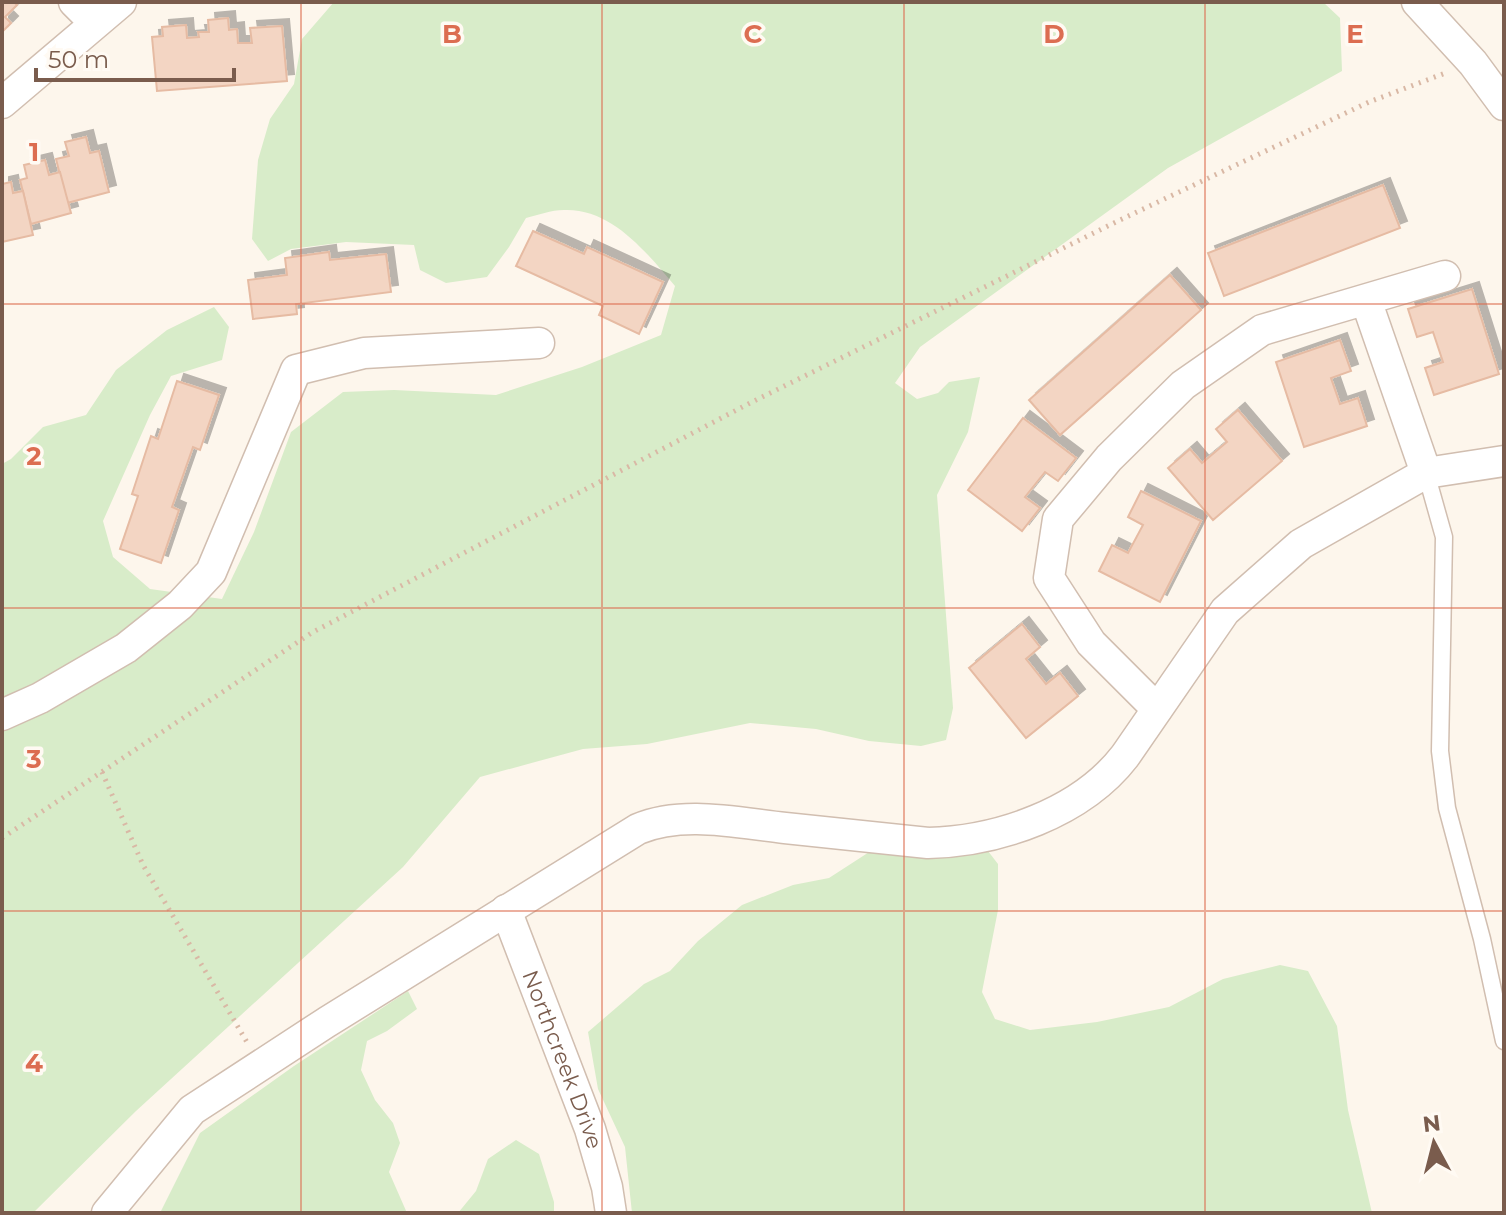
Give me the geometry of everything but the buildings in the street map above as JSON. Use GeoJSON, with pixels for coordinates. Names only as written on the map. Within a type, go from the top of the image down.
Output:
{"type":"FeatureCollection","features":[{"type":"Feature","properties":{"kind":"street"},"geometry":{"type":"LineString","coordinates":[[2,103],[84,12],[121,2]]}},
{"type":"Feature","properties":{"kind":"street"},"geometry":{"type":"LineString","coordinates":[[1417,2],[1473,63],[1504,105]]}},
{"type":"Feature","properties":{"kind":"street"},"geometry":{"type":"LineString","coordinates":[[1157,709],[1091,643],[1049,578],[1058,519],[1109,458],[1183,385],[1262,330],[1445,276]]}},
{"type":"Feature","properties":{"kind":"street"},"geometry":{"type":"LineString","coordinates":[[1366,300],[1426,473]]}},
{"type":"Feature","properties":{"kind":"street"},"geometry":{"type":"LineString","coordinates":[[2,715],[40,698],[126,648],[180,605],[211,572],[296,370],[364,353],[539,343]]}},
{"type":"Feature","properties":{"kind":"street"},"geometry":{"type":"LineString","coordinates":[[107,1213],[192,1110],[638,829],[662,821],[728,822],[928,843],[961,841],[1005,833],[1094,789],[1119,764],[1225,611],[1301,544],[1426,473],[1504,461]]}},
{"type":"Feature","properties":{"kind":"street","name":"Northcreek Drive"},"geometry":{"type":"LineString","coordinates":[[506,910],[590,1129],[607,1187],[611,1213]]}},
{"type":"Feature","properties":{"kind":"lane"},"geometry":{"type":"LineString","coordinates":[[1426,473],[1444,537],[1440,751],[1447,808],[1482,939],[1504,1041]]}},
{"type":"Feature","properties":{"kind":"path"},"geometry":{"type":"LineString","coordinates":[[2,838],[313,632],[750,403],[1106,227],[1355,108],[1473,63]]}},
{"type":"Feature","properties":{"kind":"path"},"geometry":{"type":"LineString","coordinates":[[102,772],[143,865],[260,1065]]}},
{"type":"Feature","properties":{"kind":"green space"},"geometry":{"type":"Polygon","coordinates":[[[334,2],[1323,2],[1340,18],[1342,71],[1168,168],[920,347],[895,383],[917,399],[938,393],[949,382],[980,377],[968,432],[937,495],[953,708],[946,740],[921,746],[869,741],[816,729],[750,723],[647,744],[583,749],[480,777],[403,867],[136,1111],[33,1213],[2,1213],[2,464],[43,427],[86,415],[116,370],[167,330],[214,307],[229,327],[222,360],[171,376],[150,415],[103,521],[113,557],[150,589],[222,599],[254,532],[291,432],[343,392],[394,390],[496,395],[582,367],[661,335],[675,286],[627,235],[598,216],[581,211],[564,210],[526,218],[487,277],[446,283],[420,270],[414,245],[346,242],[291,249],[268,261],[252,239],[258,160],[270,119],[294,84],[302,39],[334,2]]]}},
{"type":"Feature","properties":{"kind":"green space"},"geometry":{"type":"Polygon","coordinates":[[[974,833],[998,864],[998,910],[982,992],[995,1019],[1030,1030],[1097,1022],[1169,1007],[1223,979],[1280,965],[1308,971],[1337,1026],[1348,1110],[1372,1213],[632,1213],[625,1147],[598,1089],[588,1032],[644,984],[670,971],[698,941],[742,905],[793,885],[829,878],[880,845],[974,833]]]}},
{"type":"Feature","properties":{"kind":"green space"},"geometry":{"type":"Polygon","coordinates":[[[408,991],[417,1009],[367,1041],[361,1070],[375,1100],[393,1123],[400,1143],[389,1172],[407,1213],[160,1213],[200,1133],[408,991]]]}},
{"type":"Feature","properties":{"kind":"green space"},"geometry":{"type":"Polygon","coordinates":[[[516,1140],[539,1154],[554,1202],[554,1213],[458,1213],[476,1191],[488,1159],[516,1140]]]}}]}
